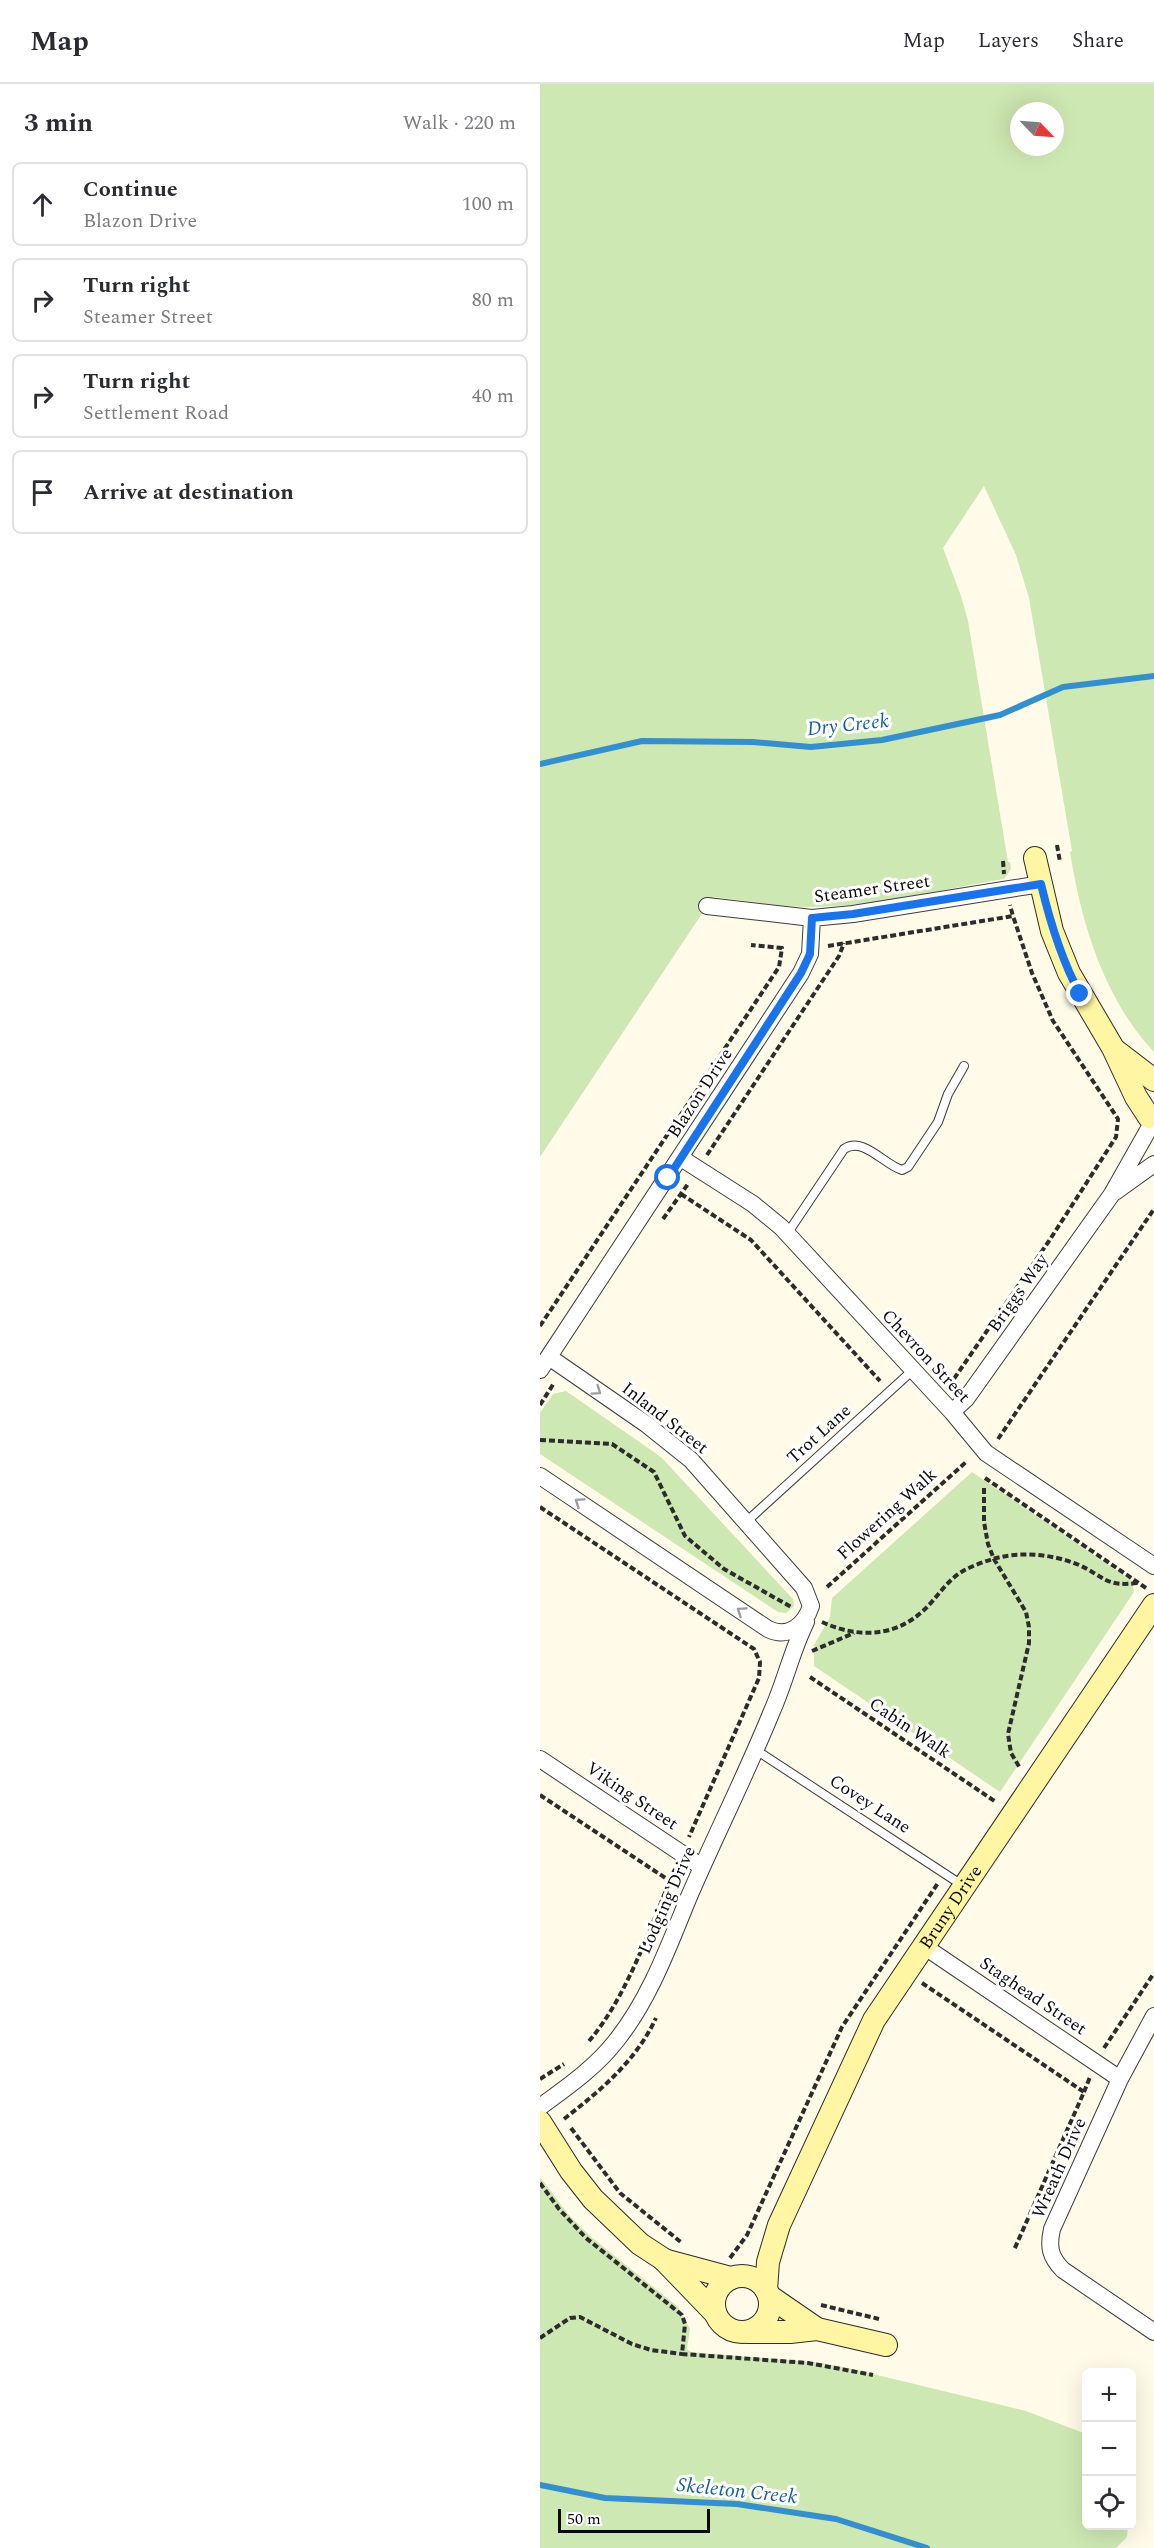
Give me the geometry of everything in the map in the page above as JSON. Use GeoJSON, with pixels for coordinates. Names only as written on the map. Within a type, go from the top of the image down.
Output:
{"type":"FeatureCollection","features":[{"type":"Feature","properties":{"kind":"street"},"geometry":{"type":"LineString","coordinates":[[1035,858],[1052,931],[1069,973],[1113,1048],[1136,1097],[1152,1118]]}},
{"type":"Feature","properties":{"kind":"street","name":"Steamer Street"},"geometry":{"type":"LineString","coordinates":[[707,906],[812,918],[853,914],[1041,884]]}},
{"type":"Feature","properties":{"kind":"street","name":"Blazon Drive"},"geometry":{"type":"LineString","coordinates":[[545,1364],[801,973],[810,948],[812,918]]}},
{"type":"Feature","properties":{"kind":"street"},"geometry":{"type":"LineString","coordinates":[[1113,1048],[1154,1080]]}},
{"type":"Feature","properties":{"kind":"street","name":"Briggs Way"},"geometry":{"type":"LineString","coordinates":[[956,1408],[966,1399],[1112,1194],[1152,1118]]}},
{"type":"Feature","properties":{"kind":"street","name":"Chevron Street"},"geometry":{"type":"LineString","coordinates":[[681,1158],[753,1204],[787,1234],[913,1370],[956,1408],[986,1453],[1154,1566]]}},
{"type":"Feature","properties":{"kind":"street","name":"Briggs Way"},"geometry":{"type":"LineString","coordinates":[[1112,1194],[1154,1164]]}},
{"type":"Feature","properties":{"kind":"street","name":"Inland Street"},"geometry":{"type":"LineString","coordinates":[[545,1364],[646,1424],[691,1460],[804,1588],[811,1606],[808,1617]]}},
{"type":"Feature","properties":{"kind":"street"},"geometry":{"type":"LineString","coordinates":[[540,1476],[785,1632],[808,1617]]}},
{"type":"Feature","properties":{"kind":"street","name":"Bruny Drive"},"geometry":{"type":"LineString","coordinates":[[767,2293],[768,2262],[779,2225],[874,2020],[1154,1605]]}},
{"type":"Feature","properties":{"kind":"street","name":"Lodging Drive"},"geometry":{"type":"LineString","coordinates":[[545,2103],[593,2067],[616,2042],[636,2014],[756,1750],[786,1678],[795,1643],[808,1617]]}},
{"type":"Feature","properties":{"kind":"street","name":"Lodging Drive"},"geometry":{"type":"LineString","coordinates":[[785,1632],[786,1678]]}},
{"type":"Feature","properties":{"kind":"street","name":"Viking Street"},"geometry":{"type":"LineString","coordinates":[[540,1759],[702,1867]]}},
{"type":"Feature","properties":{"kind":"street","name":"Staghead Street"},"geometry":{"type":"LineString","coordinates":[[925,1947],[1120,2079]]}},
{"type":"Feature","properties":{"kind":"street","name":"Wreath Drive"},"geometry":{"type":"LineString","coordinates":[[1154,2016],[1120,2079],[1052,2229],[1049,2241],[1050,2253],[1063,2270],[1154,2332]]}},
{"type":"Feature","properties":{"kind":"street"},"geometry":{"type":"LineString","coordinates":[[540,2122],[571,2171],[593,2199],[625,2231],[663,2259],[715,2313],[725,2327],[736,2332],[790,2332],[817,2329],[886,2345]]}},
{"type":"Feature","properties":{"kind":"street","name":"Bruny Drive"},"geometry":{"type":"LineString","coordinates":[[735,2277],[779,2225]]}},
{"type":"Feature","properties":{"kind":"street"},"geometry":{"type":"LineString","coordinates":[[663,2259],[757,2281],[767,2293],[817,2329]]}},
{"type":"Feature","properties":{"kind":"street"},"geometry":{"type":"LineString","coordinates":[[715,2313],[715,2296],[719,2289],[735,2277]]}},
{"type":"Feature","properties":{"kind":"street"},"geometry":{"type":"LineString","coordinates":[[748,2332],[766,2319],[769,2311],[767,2293]]}},
{"type":"Feature","properties":{"kind":"lane"},"geometry":{"type":"LineString","coordinates":[[787,1234],[844,1149],[851,1144],[859,1145],[894,1168],[902,1170],[908,1167],[938,1122],[948,1094],[964,1066]]}},
{"type":"Feature","properties":{"kind":"lane","name":"Trot Lane"},"geometry":{"type":"LineString","coordinates":[[746,1522],[913,1370]]}},
{"type":"Feature","properties":{"kind":"lane","name":"Covey Lane"},"geometry":{"type":"LineString","coordinates":[[756,1750],[965,1887]]}},
{"type":"Feature","properties":{"kind":"path"},"geometry":{"type":"LineString","coordinates":[[1057,845],[1060,866]]}},
{"type":"Feature","properties":{"kind":"path"},"geometry":{"type":"LineString","coordinates":[[956,1408],[946,1390],[1049,1241],[1116,1137],[1118,1119],[1053,1021],[1032,973],[1013,916],[1006,889],[1003,861]]}},
{"type":"Feature","properties":{"kind":"path"},"geometry":{"type":"LineString","coordinates":[[751,945],[810,948],[1013,916]]}},
{"type":"Feature","properties":{"kind":"path"},"geometry":{"type":"LineString","coordinates":[[705,1158],[839,956],[844,943]]}},
{"type":"Feature","properties":{"kind":"path"},"geometry":{"type":"LineString","coordinates":[[540,1326],[779,967],[782,948]]}},
{"type":"Feature","properties":{"kind":"path"},"geometry":{"type":"LineString","coordinates":[[681,1194],[751,1240],[889,1392]]}},
{"type":"Feature","properties":{"kind":"path"},"geometry":{"type":"LineString","coordinates":[[996,1443],[1154,1209]]}},
{"type":"Feature","properties":{"kind":"path"},"geometry":{"type":"LineString","coordinates":[[989,1435],[1005,1451],[998,1461]]}},
{"type":"Feature","properties":{"kind":"path"},"geometry":{"type":"LineString","coordinates":[[540,1440],[612,1444],[654,1472],[685,1536],[724,1569],[808,1617],[855,1633]]}},
{"type":"Feature","properties":{"kind":"path","name":"Flowering Walk"},"geometry":{"type":"LineString","coordinates":[[827,1587],[966,1462]]}},
{"type":"Feature","properties":{"kind":"path"},"geometry":{"type":"LineString","coordinates":[[811,1651],[855,1633],[886,1632],[905,1625],[923,1611],[962,1572],[994,1559],[1024,1554],[1056,1558],[1082,1567],[1110,1583],[1121,1585],[1138,1583],[985,1478]]}},
{"type":"Feature","properties":{"kind":"path"},"geometry":{"type":"LineString","coordinates":[[984,1488],[984,1522],[994,1559],[1026,1612],[1029,1627],[1029,1643],[1008,1734],[1011,1753],[1019,1767],[1037,1780]]}},
{"type":"Feature","properties":{"kind":"path"},"geometry":{"type":"LineString","coordinates":[[540,1507],[754,1649],[760,1662],[759,1678],[610,2014],[583,2049]]}},
{"type":"Feature","properties":{"kind":"path","name":"Cabin Walk"},"geometry":{"type":"LineString","coordinates":[[810,1677],[996,1802]]}},
{"type":"Feature","properties":{"kind":"path"},"geometry":{"type":"LineString","coordinates":[[540,1795],[670,1881]]}},
{"type":"Feature","properties":{"kind":"path"},"geometry":{"type":"LineString","coordinates":[[1102,2052],[1154,1973]]}},
{"type":"Feature","properties":{"kind":"path"},"geometry":{"type":"LineString","coordinates":[[921,1983],[1084,2092],[1014,2250]]}},
{"type":"Feature","properties":{"kind":"path"},"geometry":{"type":"LineString","coordinates":[[567,2062],[540,2079],[545,2103],[620,2193],[687,2247]]}},
{"type":"Feature","properties":{"kind":"path"},"geometry":{"type":"LineString","coordinates":[[682,2315],[697,2294]]}},
{"type":"Feature","properties":{"kind":"path"},"geometry":{"type":"LineString","coordinates":[[817,2304],[879,2319]]}},
{"type":"Feature","properties":{"kind":"path"},"geometry":{"type":"LineString","coordinates":[[540,2338],[570,2318],[580,2318],[632,2344],[651,2350],[682,2354]]}},
{"type":"Feature","properties":{"kind":"green space"},"geometry":{"type":"Polygon","coordinates":[[[540,84],[1154,84],[1154,1052],[1136,1031],[1121,1008],[1108,984],[1088,932],[1070,852],[1072,851],[1029,598],[1016,555],[984,486],[943,548],[968,621],[1011,869],[1004,879],[854,905],[804,907],[713,897],[540,1157],[540,84]]]}},
{"type":"Feature","properties":{"kind":"green space"},"geometry":{"type":"Polygon","coordinates":[[[566,1391],[661,1457],[793,1599],[794,1606],[786,1613],[778,1612],[540,1454],[540,1413],[553,1394],[566,1391]]]}},
{"type":"Feature","properties":{"kind":"green space"},"geometry":{"type":"Polygon","coordinates":[[[972,1472],[1131,1580],[1134,1592],[1000,1792],[814,1666],[814,1645],[830,1617],[832,1598],[972,1472]]]}},
{"type":"Feature","properties":{"kind":"green space"},"geometry":{"type":"Polygon","coordinates":[[[540,2177],[569,2215],[590,2236],[678,2307],[690,2329],[687,2349],[691,2352],[822,2363],[848,2368],[1026,2411],[1082,2432],[1082,2530],[1128,2530],[1127,2537],[1116,2548],[540,2548],[540,2177]]]}},
{"type":"Feature","properties":{"kind":"waterway","name":"Dry Creek"},"geometry":{"type":"LineString","coordinates":[[540,764],[642,741],[753,742],[811,747],[882,740],[1000,715],[1063,687],[1154,676]]}},
{"type":"Feature","properties":{"kind":"waterway","name":"Skeleton Creek"},"geometry":{"type":"LineString","coordinates":[[540,2485],[605,2498],[737,2504],[836,2519],[927,2548]]}},
{"type":"Feature","properties":{"kind":"route"},"geometry":{"type":"LineString","coordinates":[[668,1178],[801,973],[810,954],[812,918],[853,914],[1041,884],[1052,931],[1080,994]]}}]}
